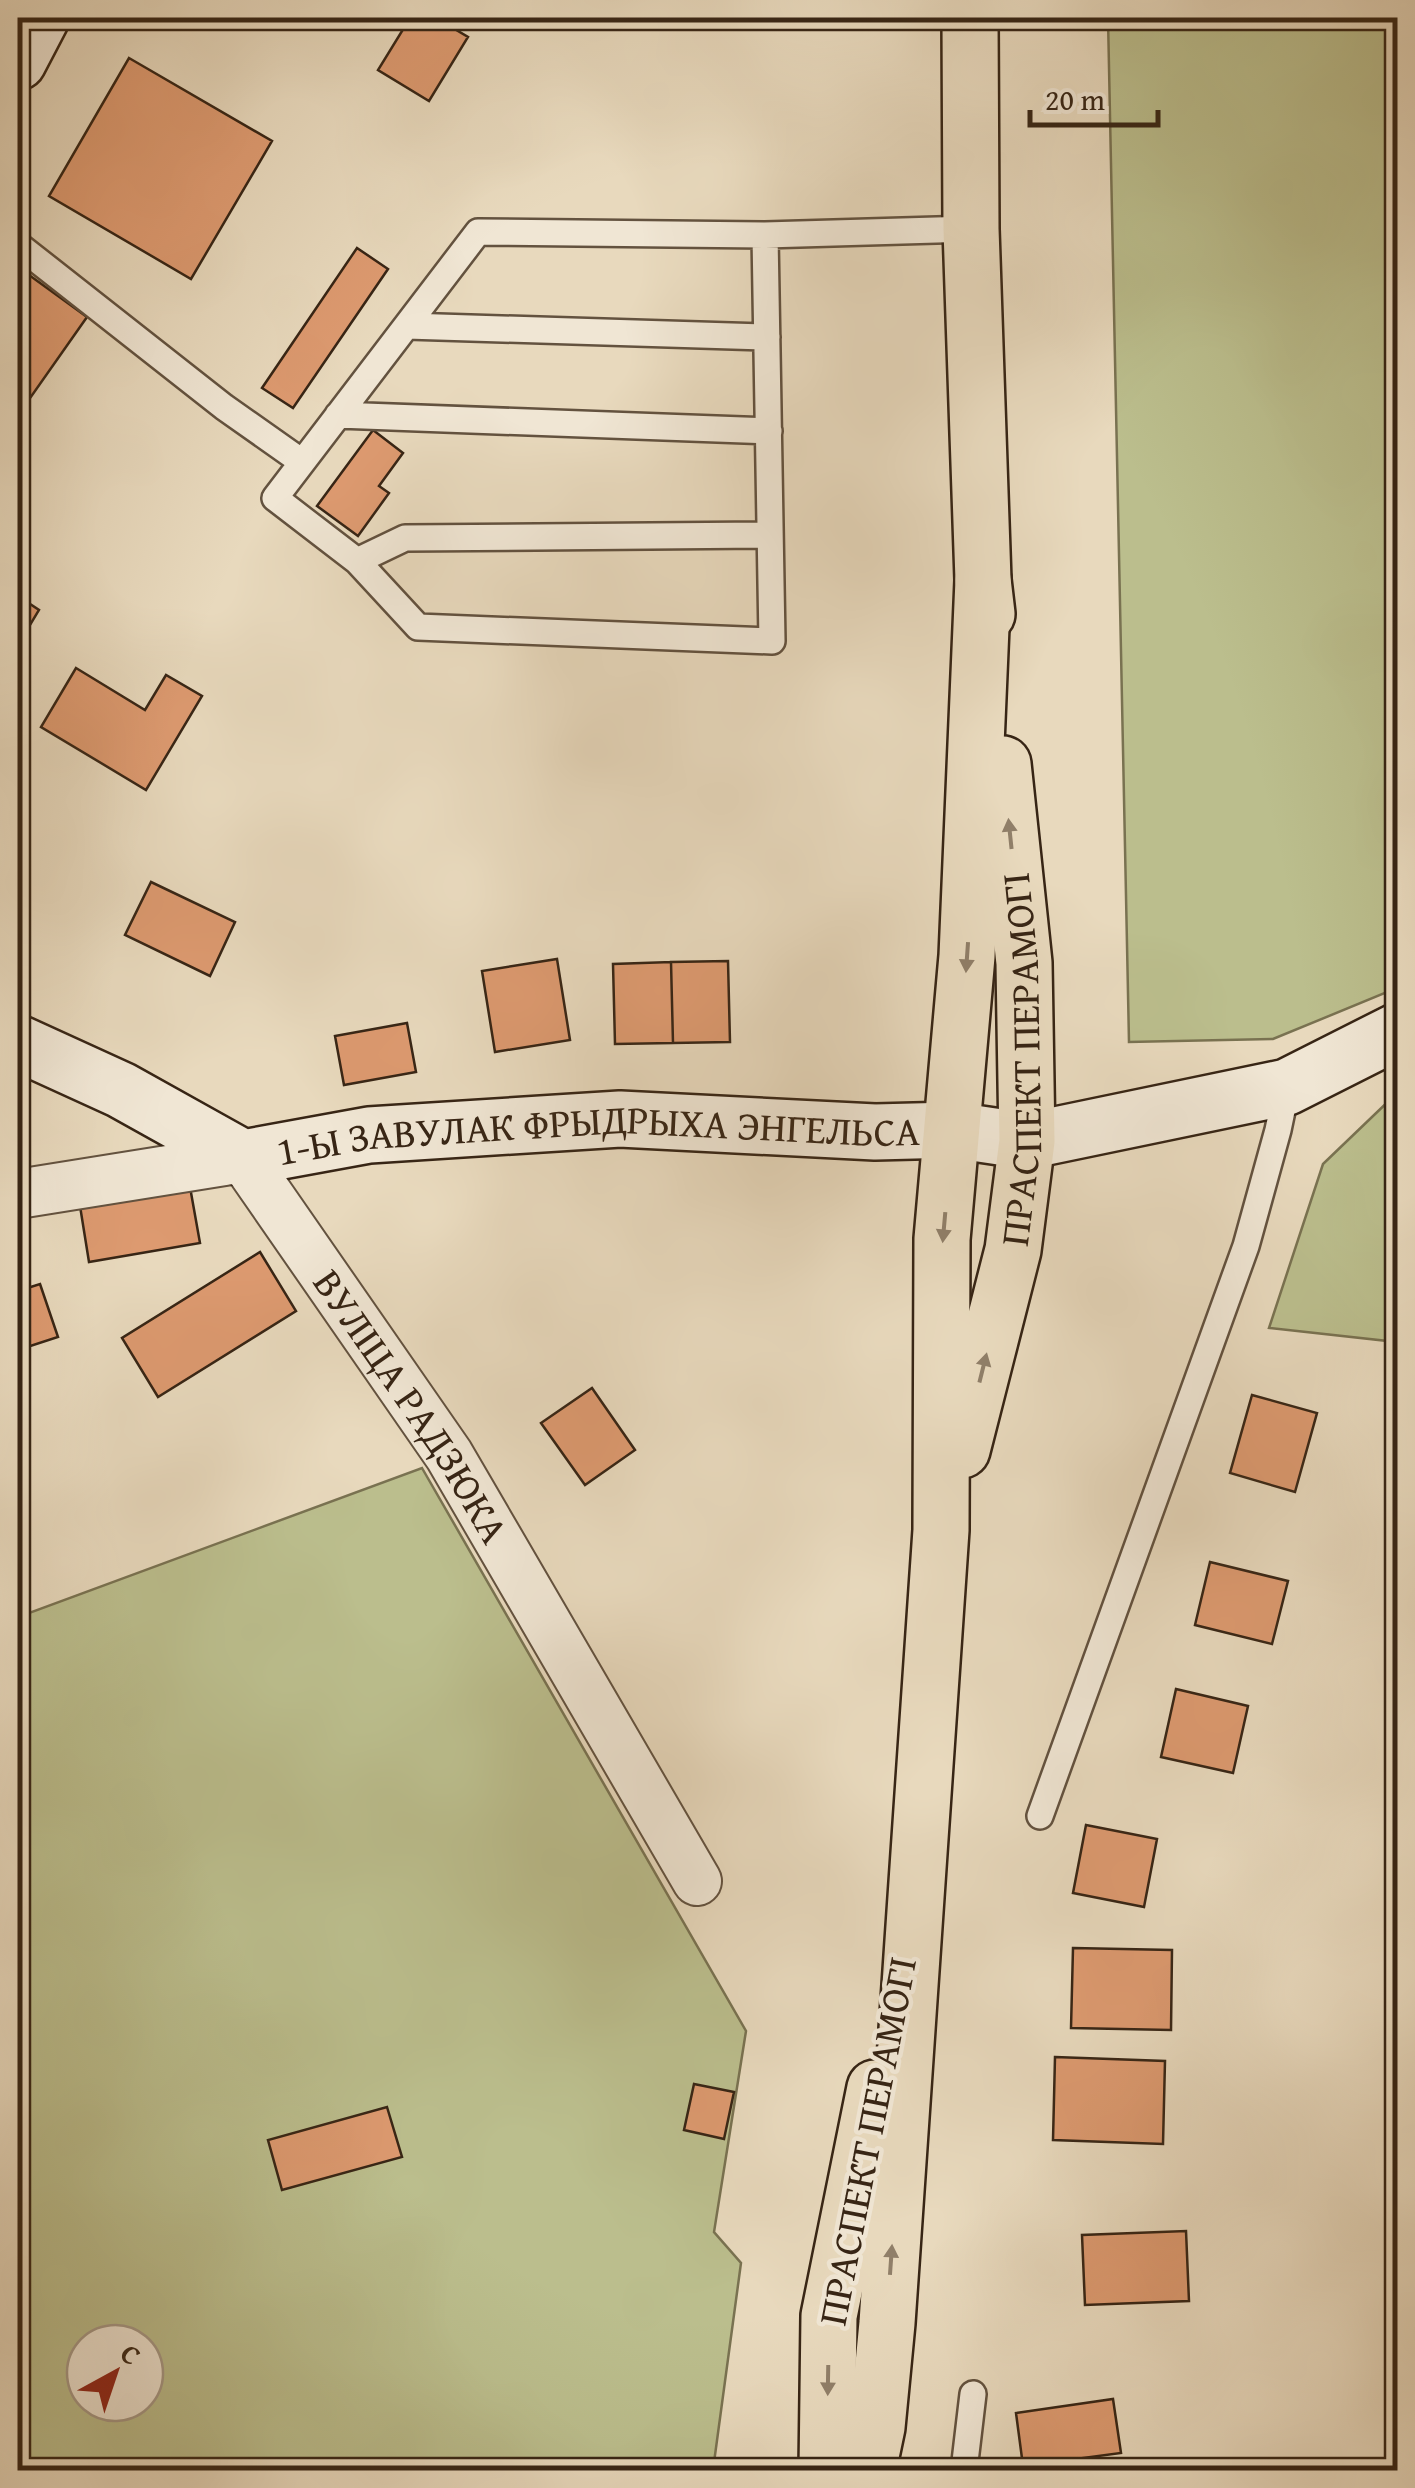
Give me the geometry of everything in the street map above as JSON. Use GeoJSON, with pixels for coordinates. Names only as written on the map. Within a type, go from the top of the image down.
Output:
{"type":"FeatureCollection","features":[{"type":"Feature","properties":{"kind":"main road","name":"ПРАСПЕКТ ПЕРАМОГІ"},"geometry":{"type":"LineString","coordinates":[[942,1530],[1013,1250],[1027,1141],[1024,963],[983,580],[971,228],[970,18]]}},
{"type":"Feature","properties":{"kind":"main road","name":"ПРАСПЕКТ ПЕРАМОГІ"},"geometry":{"type":"LineString","coordinates":[[868,2470],[877,2427],[887,2323],[942,1530],[942,1239],[968,956],[983,580]]}},
{"type":"Feature","properties":{"kind":"main road","name":"ПРАСПЕКТ ПЕРАМОГІ"},"geometry":{"type":"LineString","coordinates":[[827,2470],[828,2316],[919,1872]]}},
{"type":"Feature","properties":{"kind":"street"},"geometry":{"type":"LineString","coordinates":[[18,62],[41,18]]}},
{"type":"Feature","properties":{"kind":"street"},"geometry":{"type":"LineString","coordinates":[[1027,1141],[1287,1087],[1398,1031]]}},
{"type":"Feature","properties":{"kind":"street","name":"ВУЛІЦА РАДЗЮКА"},"geometry":{"type":"LineString","coordinates":[[18,1043],[121,1090],[243,1158],[449,1456],[696,1882]]}},
{"type":"Feature","properties":{"kind":"street","name":"1-Ы ЗАВУЛАК ФРЫДРЫХА ЭНГЕЛЬСА"},"geometry":{"type":"LineString","coordinates":[[243,1158],[369,1135],[620,1119],[874,1132],[954,1130],[1027,1141]]}},
{"type":"Feature","properties":{"kind":"street"},"geometry":{"type":"LineString","coordinates":[[18,1194],[243,1158]]}},
{"type":"Feature","properties":{"kind":"lane"},"geometry":{"type":"LineString","coordinates":[[766,234],[772,641],[418,627],[357,562],[275,498],[478,232],[766,234],[971,228]]}},
{"type":"Feature","properties":{"kind":"lane"},"geometry":{"type":"LineString","coordinates":[[18,245],[224,407],[302,462]]}},
{"type":"Feature","properties":{"kind":"lane"},"geometry":{"type":"LineString","coordinates":[[407,326],[767,337]]}},
{"type":"Feature","properties":{"kind":"lane"},"geometry":{"type":"LineString","coordinates":[[338,415],[769,430]]}},
{"type":"Feature","properties":{"kind":"lane"},"geometry":{"type":"LineString","coordinates":[[357,562],[406,538],[770,536]]}},
{"type":"Feature","properties":{"kind":"lane"},"geometry":{"type":"LineString","coordinates":[[1040,1816],[1246,1246],[1287,1087]]}},
{"type":"Feature","properties":{"kind":"lane"},"geometry":{"type":"LineString","coordinates":[[964,2470],[973,2394]]}},
{"type":"Feature","properties":{"kind":"green space"},"geometry":{"type":"Polygon","coordinates":[[[1108,18],[1397,18],[1397,988],[1273,1039],[1129,1042],[1108,18]]]}},
{"type":"Feature","properties":{"kind":"green space"},"geometry":{"type":"Polygon","coordinates":[[[1397,1093],[1397,1342],[1269,1328],[1323,1164],[1397,1093]]]}},
{"type":"Feature","properties":{"kind":"green space"},"geometry":{"type":"Polygon","coordinates":[[[422,1468],[746,2031],[714,2232],[741,2263],[713,2470],[18,2470],[18,1617],[422,1468]]]}},
{"type":"Feature","properties":{"kind":"building"},"geometry":{"type":"Polygon","coordinates":[[[410,18],[436,18],[468,37],[429,101],[378,70],[410,18]]]}},
{"type":"Feature","properties":{"kind":"building"},"geometry":{"type":"Polygon","coordinates":[[[129,58],[272,141],[191,279],[49,196],[129,58]]]}},
{"type":"Feature","properties":{"kind":"building"},"geometry":{"type":"Polygon","coordinates":[[[357,248],[388,269],[293,408],[262,388],[357,248]]]}},
{"type":"Feature","properties":{"kind":"building"},"geometry":{"type":"Polygon","coordinates":[[[18,267],[87,317],[28,401],[18,393],[18,267]]]}},
{"type":"Feature","properties":{"kind":"building"},"geometry":{"type":"Polygon","coordinates":[[[373,430],[403,453],[379,486],[389,493],[358,536],[317,506],[373,430]]]}},
{"type":"Feature","properties":{"kind":"building"},"geometry":{"type":"Polygon","coordinates":[[[18,596],[39,610],[18,645],[18,596]]]}},
{"type":"Feature","properties":{"kind":"building"},"geometry":{"type":"Polygon","coordinates":[[[76,668],[145,710],[166,675],[202,696],[146,790],[41,727],[76,668]]]}},
{"type":"Feature","properties":{"kind":"building"},"geometry":{"type":"Polygon","coordinates":[[[151,882],[235,922],[210,976],[125,935],[151,882]]]}},
{"type":"Feature","properties":{"kind":"building"},"geometry":{"type":"Polygon","coordinates":[[[557,959],[570,1040],[495,1052],[482,971],[557,959]]]}},
{"type":"Feature","properties":{"kind":"building"},"geometry":{"type":"Polygon","coordinates":[[[728,961],[730,1042],[673,1043],[671,962],[728,961]]]}},
{"type":"Feature","properties":{"kind":"building"},"geometry":{"type":"Polygon","coordinates":[[[671,962],[673,1043],[615,1044],[613,964],[671,962]]]}},
{"type":"Feature","properties":{"kind":"building"},"geometry":{"type":"Polygon","coordinates":[[[407,1023],[416,1072],[344,1085],[335,1036],[407,1023]]]}},
{"type":"Feature","properties":{"kind":"building"},"geometry":{"type":"Polygon","coordinates":[[[190,1187],[200,1243],[89,1262],[80,1206],[190,1187]]]}},
{"type":"Feature","properties":{"kind":"building"},"geometry":{"type":"Polygon","coordinates":[[[260,1252],[296,1311],[158,1397],[122,1338],[260,1252]]]}},
{"type":"Feature","properties":{"kind":"building"},"geometry":{"type":"Polygon","coordinates":[[[40,1284],[58,1337],[18,1350],[18,1291],[40,1284]]]}},
{"type":"Feature","properties":{"kind":"building"},"geometry":{"type":"Polygon","coordinates":[[[592,1388],[635,1450],[585,1485],[541,1423],[592,1388]]]}},
{"type":"Feature","properties":{"kind":"building"},"geometry":{"type":"Polygon","coordinates":[[[1252,1395],[1317,1413],[1295,1492],[1230,1473],[1252,1395]]]}},
{"type":"Feature","properties":{"kind":"building"},"geometry":{"type":"Polygon","coordinates":[[[1210,1562],[1288,1581],[1272,1644],[1195,1625],[1210,1562]]]}},
{"type":"Feature","properties":{"kind":"building"},"geometry":{"type":"Polygon","coordinates":[[[1176,1689],[1248,1706],[1233,1773],[1161,1757],[1176,1689]]]}},
{"type":"Feature","properties":{"kind":"building"},"geometry":{"type":"Polygon","coordinates":[[[1086,1825],[1157,1839],[1144,1907],[1073,1893],[1086,1825]]]}},
{"type":"Feature","properties":{"kind":"building"},"geometry":{"type":"Polygon","coordinates":[[[1073,1948],[1172,1950],[1171,2030],[1071,2028],[1073,1948]]]}},
{"type":"Feature","properties":{"kind":"building"},"geometry":{"type":"Polygon","coordinates":[[[1055,2057],[1165,2061],[1163,2144],[1053,2140],[1055,2057]]]}},
{"type":"Feature","properties":{"kind":"building"},"geometry":{"type":"Polygon","coordinates":[[[694,2084],[734,2092],[724,2139],[684,2130],[694,2084]]]}},
{"type":"Feature","properties":{"kind":"building"},"geometry":{"type":"Polygon","coordinates":[[[387,2107],[402,2157],[282,2190],[268,2140],[387,2107]]]}},
{"type":"Feature","properties":{"kind":"building"},"geometry":{"type":"Polygon","coordinates":[[[1186,2231],[1189,2301],[1085,2305],[1082,2235],[1186,2231]]]}},
{"type":"Feature","properties":{"kind":"building"},"geometry":{"type":"Polygon","coordinates":[[[1113,2399],[1121,2453],[1023,2466],[1016,2413],[1113,2399]]]}}]}
